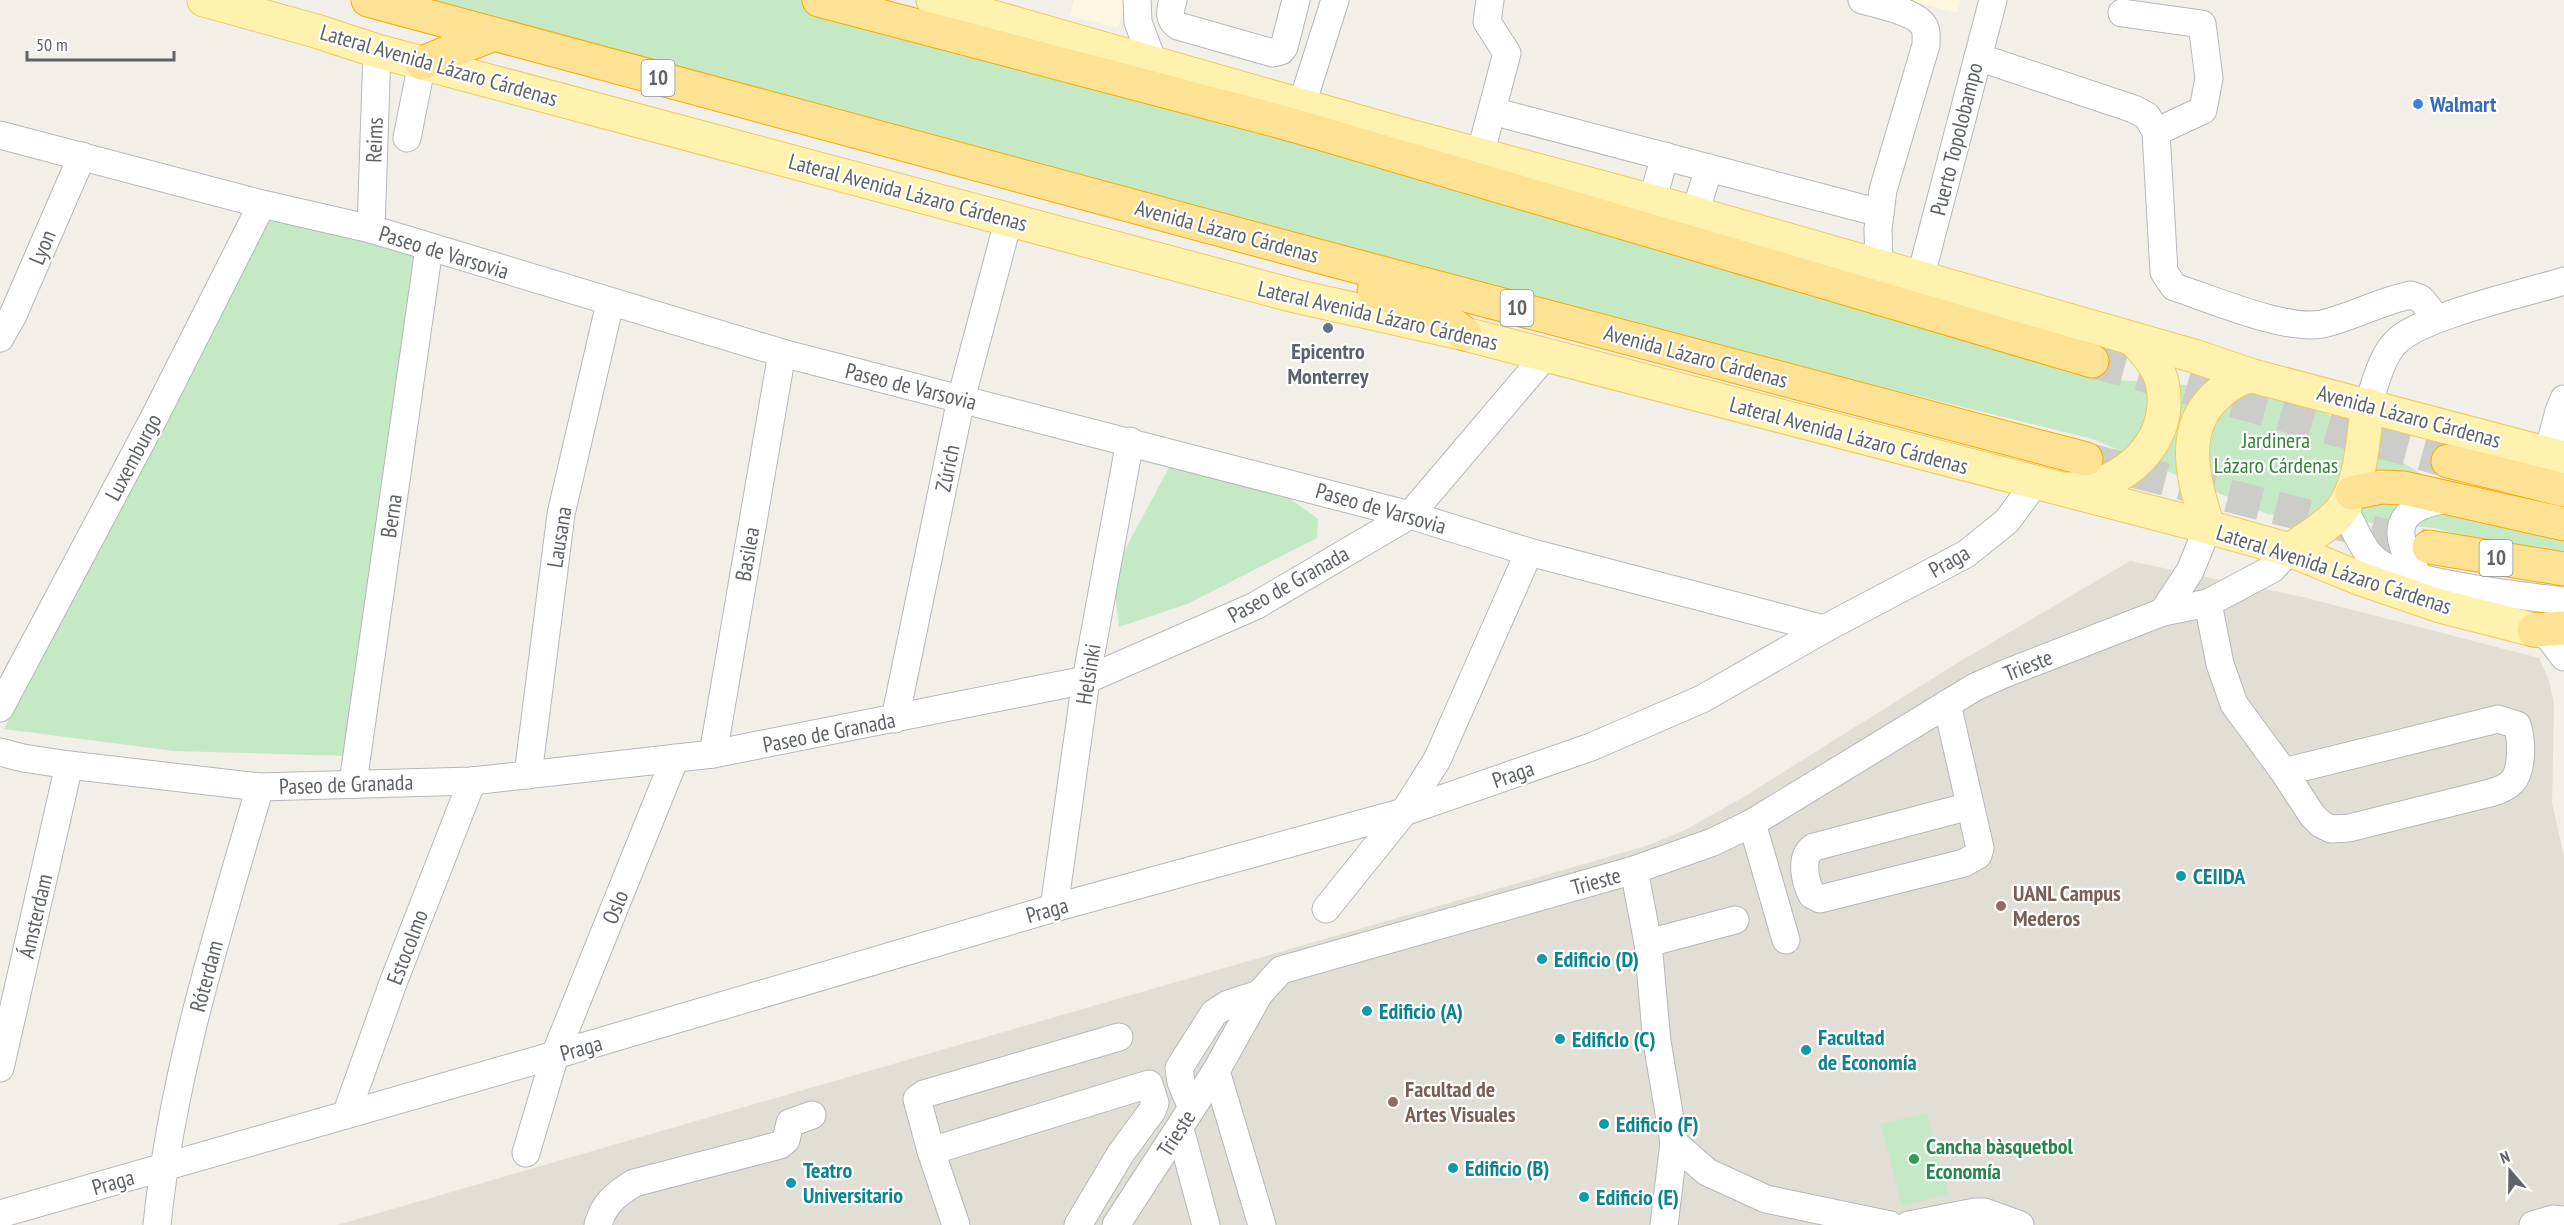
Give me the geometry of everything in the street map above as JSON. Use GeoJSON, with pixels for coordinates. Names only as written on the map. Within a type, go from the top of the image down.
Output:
{"type":"FeatureCollection","features":[{"type":"Feature","properties":{"kind":"highway","name":"Avenida Lázaro Cárdenas"},"geometry":{"type":"LineString","coordinates":[[368,0],[2086,459]]}},
{"type":"Feature","properties":{"kind":"highway"},"geometry":{"type":"LineString","coordinates":[[819,0],[1300,127],[2092,361]]}},
{"type":"Feature","properties":{"kind":"highway"},"geometry":{"type":"LineString","coordinates":[[422,63],[494,34]]}},
{"type":"Feature","properties":{"kind":"highway"},"geometry":{"type":"LineString","coordinates":[[1046,61],[1094,57],[1266,101],[1314,108]]}},
{"type":"Feature","properties":{"kind":"highway"},"geometry":{"type":"LineString","coordinates":[[1329,258],[1337,272],[1351,284],[1436,312],[1466,334]]}},
{"type":"Feature","properties":{"kind":"highway","name":"Avenida Lázaro Cárdenas"},"geometry":{"type":"LineString","coordinates":[[2448,461],[2564,490]]}},
{"type":"Feature","properties":{"kind":"highway"},"geometry":{"type":"LineString","coordinates":[[2347,500],[2392,486],[2564,524]]}},
{"type":"Feature","properties":{"kind":"highway","name":"10"},"geometry":{"type":"LineString","coordinates":[[2424,562],[2564,568]]}},
{"type":"Feature","properties":{"kind":"main road","name":"Lateral Avenida Lázaro Cárdenas"},"geometry":{"type":"LineString","coordinates":[[204,0],[316,31],[377,51],[1295,296],[1466,334],[2208,527],[2290,550],[2361,579],[2440,606],[2553,638]]}},
{"type":"Feature","properties":{"kind":"main road"},"geometry":{"type":"LineString","coordinates":[[933,0],[1000,9],[1154,62],[1480,155],[1695,213],[2193,356],[2253,376]]}},
{"type":"Feature","properties":{"kind":"main road"},"geometry":{"type":"LineString","coordinates":[[2046,486],[2079,489],[2108,482],[2134,465],[2153,441],[2162,412],[2162,382],[2152,362],[2134,340]]}},
{"type":"Feature","properties":{"kind":"main road"},"geometry":{"type":"LineString","coordinates":[[2208,527],[2191,455],[2197,425],[2208,405],[2225,388],[2243,378],[2253,376]]}},
{"type":"Feature","properties":{"kind":"main road","name":"Avenida Lázaro Cárdenas"},"geometry":{"type":"LineString","coordinates":[[2253,376],[2556,456]]}},
{"type":"Feature","properties":{"kind":"main road"},"geometry":{"type":"LineString","coordinates":[[2290,550],[2329,522],[2347,500],[2359,470],[2368,405]]}},
{"type":"Feature","properties":{"kind":"street"},"geometry":{"type":"LineString","coordinates":[[1137,0],[1138,22],[1154,62]]}},
{"type":"Feature","properties":{"kind":"street"},"geometry":{"type":"LineString","coordinates":[[1173,0],[1170,12],[1173,23],[1273,53],[1281,51],[1296,0]]}},
{"type":"Feature","properties":{"kind":"street"},"geometry":{"type":"LineString","coordinates":[[1314,108],[1335,0]]}},
{"type":"Feature","properties":{"kind":"street"},"geometry":{"type":"LineString","coordinates":[[1480,155],[1507,53],[1487,22],[1490,0]]}},
{"type":"Feature","properties":{"kind":"street"},"geometry":{"type":"LineString","coordinates":[[1862,0],[1889,7],[1916,19],[1923,24],[1927,33],[1926,45],[1883,190],[1880,213],[1879,267]]}},
{"type":"Feature","properties":{"kind":"street","name":"Puerto Topolobampo"},"geometry":{"type":"LineString","coordinates":[[1920,279],[1993,0]]}},
{"type":"Feature","properties":{"kind":"street"},"geometry":{"type":"LineString","coordinates":[[2122,13],[2202,24],[2209,78],[2203,110],[2156,132]]}},
{"type":"Feature","properties":{"kind":"street"},"geometry":{"type":"LineString","coordinates":[[1187,71],[1230,41]]}},
{"type":"Feature","properties":{"kind":"street","name":"Reims"},"geometry":{"type":"LineString","coordinates":[[371,229],[377,51]]}},
{"type":"Feature","properties":{"kind":"street"},"geometry":{"type":"LineString","coordinates":[[1978,57],[2134,109],[2147,116],[2156,132],[2164,272],[2174,287],[2295,324],[2321,324],[2411,295],[2421,299],[2437,319]]}},
{"type":"Feature","properties":{"kind":"street"},"geometry":{"type":"LineString","coordinates":[[407,138],[422,63]]}},
{"type":"Feature","properties":{"kind":"street"},"geometry":{"type":"LineString","coordinates":[[1492,111],[1880,213]]}},
{"type":"Feature","properties":{"kind":"street","name":"Paseo de Varsovia"},"geometry":{"type":"LineString","coordinates":[[0,135],[261,204],[371,229],[610,303],[782,353],[1410,515],[1529,552],[1824,629]]}},
{"type":"Feature","properties":{"kind":"street","name":"Lyon"},"geometry":{"type":"LineString","coordinates":[[0,338],[13,315],[82,156]]}},
{"type":"Feature","properties":{"kind":"street"},"geometry":{"type":"LineString","coordinates":[[1652,201],[1665,156]]}},
{"type":"Feature","properties":{"kind":"street"},"geometry":{"type":"LineString","coordinates":[[1695,213],[1709,168]]}},
{"type":"Feature","properties":{"kind":"street","name":"Luxemburgo"},"geometry":{"type":"LineString","coordinates":[[0,708],[156,414],[261,204]]}},
{"type":"Feature","properties":{"kind":"street","name":"Zúrich"},"geometry":{"type":"LineString","coordinates":[[895,719],[961,399],[1009,219]]}},
{"type":"Feature","properties":{"kind":"street","name":"Berna"},"geometry":{"type":"LineString","coordinates":[[353,783],[429,248]]}},
{"type":"Feature","properties":{"kind":"street"},"geometry":{"type":"LineString","coordinates":[[2368,405],[2387,355],[2395,342],[2410,331],[2437,319],[2564,281]]}},
{"type":"Feature","properties":{"kind":"street","name":"Lausana"},"geometry":{"type":"LineString","coordinates":[[528,776],[561,513],[610,303]]}},
{"type":"Feature","properties":{"kind":"street","name":"Basilea"},"geometry":{"type":"LineString","coordinates":[[713,754],[782,353]]}},
{"type":"Feature","properties":{"kind":"street","name":"Paseo de Granada"},"geometry":{"type":"LineString","coordinates":[[12,755],[69,765],[260,787],[472,781],[713,754],[1086,680],[1255,606],[1410,515],[1545,356]]}},
{"type":"Feature","properties":{"kind":"street"},"geometry":{"type":"LineString","coordinates":[[2556,456],[2559,411],[2564,399]]}},
{"type":"Feature","properties":{"kind":"street","name":"Helsinki"},"geometry":{"type":"LineString","coordinates":[[1054,908],[1086,680],[1130,441]]}},
{"type":"Feature","properties":{"kind":"street","name":"Praga"},"geometry":{"type":"LineString","coordinates":[[0,1214],[555,1055],[1054,908],[1404,812],[1591,747],[1702,699],[1824,629],[1966,554],[2046,486]]}},
{"type":"Feature","properties":{"kind":"street"},"geometry":{"type":"LineString","coordinates":[[2448,499],[2429,502],[2413,509],[2400,530],[2402,547],[2424,562],[2488,592],[2564,601]]}},
{"type":"Feature","properties":{"kind":"street"},"geometry":{"type":"LineString","coordinates":[[2347,500],[2367,551],[2374,560],[2392,571],[2424,562]]}},
{"type":"Feature","properties":{"kind":"street"},"geometry":{"type":"LineString","coordinates":[[2163,612],[2190,571],[2208,527]]}},
{"type":"Feature","properties":{"kind":"street","name":"Trieste"},"geometry":{"type":"LineString","coordinates":[[1126,1219],[1158,1160],[1216,1071],[1259,994],[1281,970],[1634,870],[1713,842],[1752,823],[1947,704],[2004,674],[2163,612],[2208,603],[2272,569],[2290,550]]}},
{"type":"Feature","properties":{"kind":"street"},"geometry":{"type":"LineString","coordinates":[[1326,909],[1404,812],[1437,760],[1529,552]]}},
{"type":"Feature","properties":{"kind":"street"},"geometry":{"type":"LineString","coordinates":[[2208,603],[2220,664],[2234,704],[2284,772],[2312,815],[2321,824],[2331,829],[2349,828],[2490,794],[2506,787],[2514,780],[2519,759],[2519,732],[2517,725],[2498,718],[2284,772]]}},
{"type":"Feature","properties":{"kind":"street"},"geometry":{"type":"LineString","coordinates":[[1947,704],[1980,848],[1978,855],[1973,859],[1820,899],[1812,895],[1804,861],[1806,855],[1814,847],[1970,806]]}},
{"type":"Feature","properties":{"kind":"street"},"geometry":{"type":"LineString","coordinates":[[0,775],[12,755]]}},
{"type":"Feature","properties":{"kind":"street","name":"Oslo"},"geometry":{"type":"LineString","coordinates":[[526,1153],[555,1055],[675,758]]}},
{"type":"Feature","properties":{"kind":"street","name":"Ámsterdam"},"geometry":{"type":"LineString","coordinates":[[0,1068],[69,765]]}},
{"type":"Feature","properties":{"kind":"street","name":"Estocolmo"},"geometry":{"type":"LineString","coordinates":[[346,1115],[393,982],[472,781]]}},
{"type":"Feature","properties":{"kind":"street","name":"Róterdam"},"geometry":{"type":"LineString","coordinates":[[157,1225],[163,1167],[201,988],[260,787]]}},
{"type":"Feature","properties":{"kind":"street"},"geometry":{"type":"LineString","coordinates":[[1752,823],[1786,940]]}},
{"type":"Feature","properties":{"kind":"street"},"geometry":{"type":"LineString","coordinates":[[1634,870],[1648,943],[1657,1042],[1674,1143],[1664,1225]]}},
{"type":"Feature","properties":{"kind":"street"},"geometry":{"type":"LineString","coordinates":[[1648,943],[1736,920]]}},
{"type":"Feature","properties":{"kind":"street"},"geometry":{"type":"LineString","coordinates":[[1206,1225],[1179,1068],[1214,1013],[1228,1004],[1259,994]]}},
{"type":"Feature","properties":{"kind":"street"},"geometry":{"type":"LineString","coordinates":[[956,1225],[917,1102],[920,1096],[1119,1036]]}},
{"type":"Feature","properties":{"kind":"street"},"geometry":{"type":"LineString","coordinates":[[1216,1071],[1262,1225]]}},
{"type":"Feature","properties":{"kind":"street"},"geometry":{"type":"LineString","coordinates":[[931,1151],[1148,1083],[1152,1087],[1154,1107],[1121,1153],[1078,1225]]}},
{"type":"Feature","properties":{"kind":"street"},"geometry":{"type":"LineString","coordinates":[[598,1225],[602,1210],[613,1196],[634,1183],[780,1145],[786,1140],[790,1123],[812,1114]]}},
{"type":"Feature","properties":{"kind":"street"},"geometry":{"type":"LineString","coordinates":[[1674,1143],[1707,1172],[1766,1199],[1890,1225]]}},
{"type":"Feature","properties":{"kind":"street"},"geometry":{"type":"LineString","coordinates":[[1121,1153],[1158,1160]]}},
{"type":"Feature","properties":{"kind":"street"},"geometry":{"type":"LineString","coordinates":[[1909,1225],[1975,1212],[1984,1212],[2020,1225]]}},
{"type":"Feature","properties":{"kind":"street"},"geometry":{"type":"LineString","coordinates":[[2533,1225],[2553,1219],[2564,1220]]}},
{"type":"Feature","properties":{"kind":"shaded area"},"geometry":{"type":"Polygon","coordinates":[[[1074,0],[1125,0],[1118,28],[1070,16],[1074,0]]]}},
{"type":"Feature","properties":{"kind":"shaded area"},"geometry":{"type":"Polygon","coordinates":[[[1908,0],[1961,0],[1957,13],[1908,0]]]}},
{"type":"Feature","properties":{"kind":"shaded area","name":"UANL Campus Mederos"},"geometry":{"type":"Polygon","coordinates":[[[2130,561],[2303,597],[2539,658],[2549,680],[2554,704],[2552,803],[2564,857],[2564,1225],[337,1225],[1649,845],[1685,830],[1742,798],[1954,665],[2130,561]]]}},
{"type":"Feature","properties":{"kind":"green space","name":"Jardinera Lázaro Cárdenas"},"geometry":{"type":"Polygon","coordinates":[[[368,0],[819,0],[1289,124],[2105,379],[2294,393],[2446,490],[2564,518],[2564,555],[2494,544],[2434,528],[2267,514],[2093,439],[1324,250],[368,0]]]}},
{"type":"Feature","properties":{"kind":"green space"},"geometry":{"type":"Polygon","coordinates":[[[265,211],[414,251],[350,756],[174,751],[4,729],[265,211]]]}},
{"type":"Feature","properties":{"kind":"green space"},"geometry":{"type":"Polygon","coordinates":[[[1172,462],[1275,488],[1318,519],[1317,538],[1187,604],[1119,627],[1113,572],[1172,462]]]}},
{"type":"Feature","properties":{"kind":"green space","name":"Cancha bàsquetbol Economía"},"geometry":{"type":"Polygon","coordinates":[[[1927,1113],[1948,1194],[1902,1206],[1881,1124],[1927,1113]]]}},
{"type":"Feature","properties":{"kind":"tunnel"},"geometry":{"type":"LineString","coordinates":[[2092,361],[2448,461]]}},
{"type":"Feature","properties":{"kind":"tunnel"},"geometry":{"type":"LineString","coordinates":[[2086,459],[2429,547]]}},
{"type":"Feature","properties":{"kind":"place","name":"Walmart"},"geometry":{"type":"Point","coordinates":[2418,104]}},
{"type":"Feature","properties":{"kind":"place","name":"Epicentro Monterrey"},"geometry":{"type":"Point","coordinates":[1328,328]}},
{"type":"Feature","properties":{"kind":"place","name":"CEIIDA"},"geometry":{"type":"Point","coordinates":[2181,876]}},
{"type":"Feature","properties":{"kind":"place","name":"UANL Campus Mederos"},"geometry":{"type":"Point","coordinates":[2001,906]}},
{"type":"Feature","properties":{"kind":"place","name":"Edificio (D)"},"geometry":{"type":"Point","coordinates":[1542,959]}},
{"type":"Feature","properties":{"kind":"place","name":"Edificio (A)"},"geometry":{"type":"Point","coordinates":[1367,1011]}},
{"type":"Feature","properties":{"kind":"place","name":"EdificIo (C)"},"geometry":{"type":"Point","coordinates":[1560,1039]}},
{"type":"Feature","properties":{"kind":"place","name":"Facultad de Economía"},"geometry":{"type":"Point","coordinates":[1806,1050]}},
{"type":"Feature","properties":{"kind":"place","name":"Facultad de Artes Visuales"},"geometry":{"type":"Point","coordinates":[1393,1102]}},
{"type":"Feature","properties":{"kind":"place","name":"Edificio (F)"},"geometry":{"type":"Point","coordinates":[1604,1124]}},
{"type":"Feature","properties":{"kind":"place","name":"Cancha bàsquetbol Economía"},"geometry":{"type":"Point","coordinates":[1914,1159]}},
{"type":"Feature","properties":{"kind":"place","name":"Edificio (B)"},"geometry":{"type":"Point","coordinates":[1453,1168]}},
{"type":"Feature","properties":{"kind":"place","name":"Teatro Universitario"},"geometry":{"type":"Point","coordinates":[791,1183]}},
{"type":"Feature","properties":{"kind":"place","name":"Edificio (E)"},"geometry":{"type":"Point","coordinates":[1584,1197]}}]}
